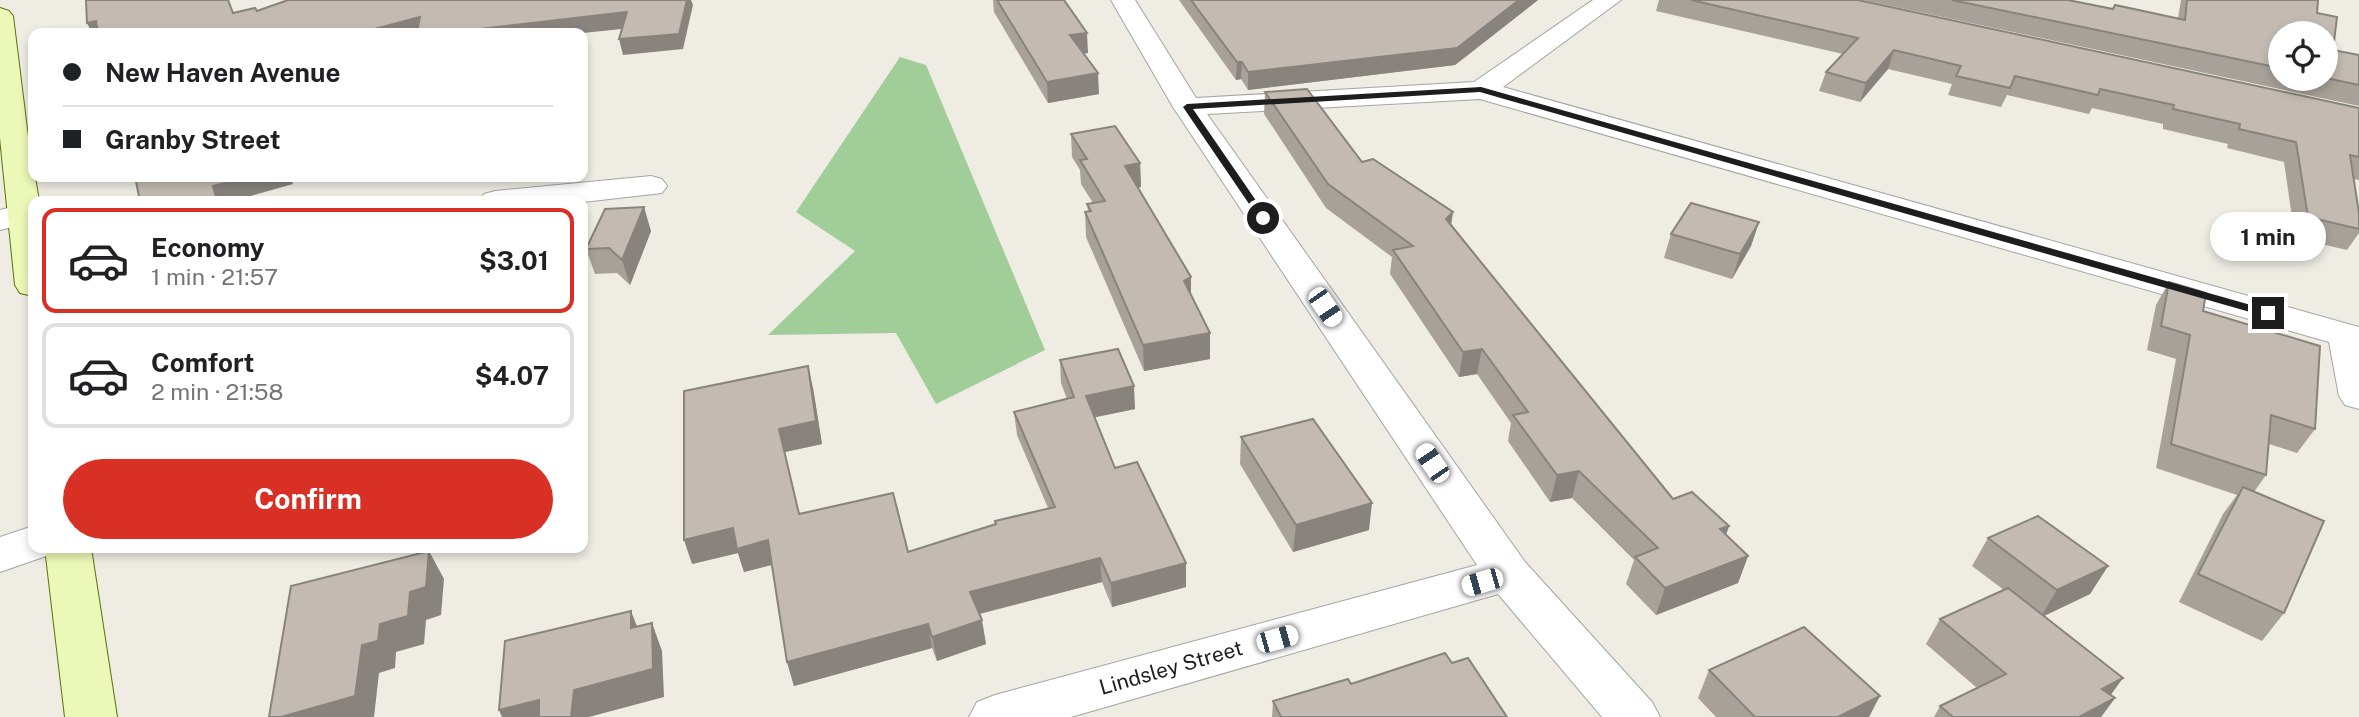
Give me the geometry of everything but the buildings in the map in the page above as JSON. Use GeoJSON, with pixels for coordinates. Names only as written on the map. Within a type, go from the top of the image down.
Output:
{"type":"FeatureCollection","features":[{"type":"Feature","properties":{"kind":"main road"},"geometry":{"type":"LineString","coordinates":[[1,32],[12,217],[28,269]]}},
{"type":"Feature","properties":{"kind":"main road"},"geometry":{"type":"LineString","coordinates":[[69,553],[91,717]]}},
{"type":"Feature","properties":{"kind":"street"},"geometry":{"type":"LineString","coordinates":[[1123,0],[1187,107],[1508,574],[1634,717]]}},
{"type":"Feature","properties":{"kind":"street"},"geometry":{"type":"LineString","coordinates":[[1481,90],[1609,0]]}},
{"type":"Feature","properties":{"kind":"street"},"geometry":{"type":"LineString","coordinates":[[1187,107],[1481,90],[2353,337],[2359,396]]}},
{"type":"Feature","properties":{"kind":"street"},"geometry":{"type":"LineString","coordinates":[[547,196],[651,186]]}},
{"type":"Feature","properties":{"kind":"street"},"geometry":{"type":"LineString","coordinates":[[0,555],[28,545]]}},
{"type":"Feature","properties":{"kind":"street","name":"Lindsley Street"},"geometry":{"type":"LineString","coordinates":[[995,717],[1508,574]]}},
{"type":"Feature","properties":{"kind":"green space"},"geometry":{"type":"Polygon","coordinates":[[[900,57],[926,65],[1045,350],[936,404],[896,333],[768,335],[855,251],[796,212],[900,57]]]}},
{"type":"Feature","properties":{"kind":"route"},"geometry":{"type":"LineString","coordinates":[[1263,218],[1187,107],[1481,90],[2268,313]]}}]}
